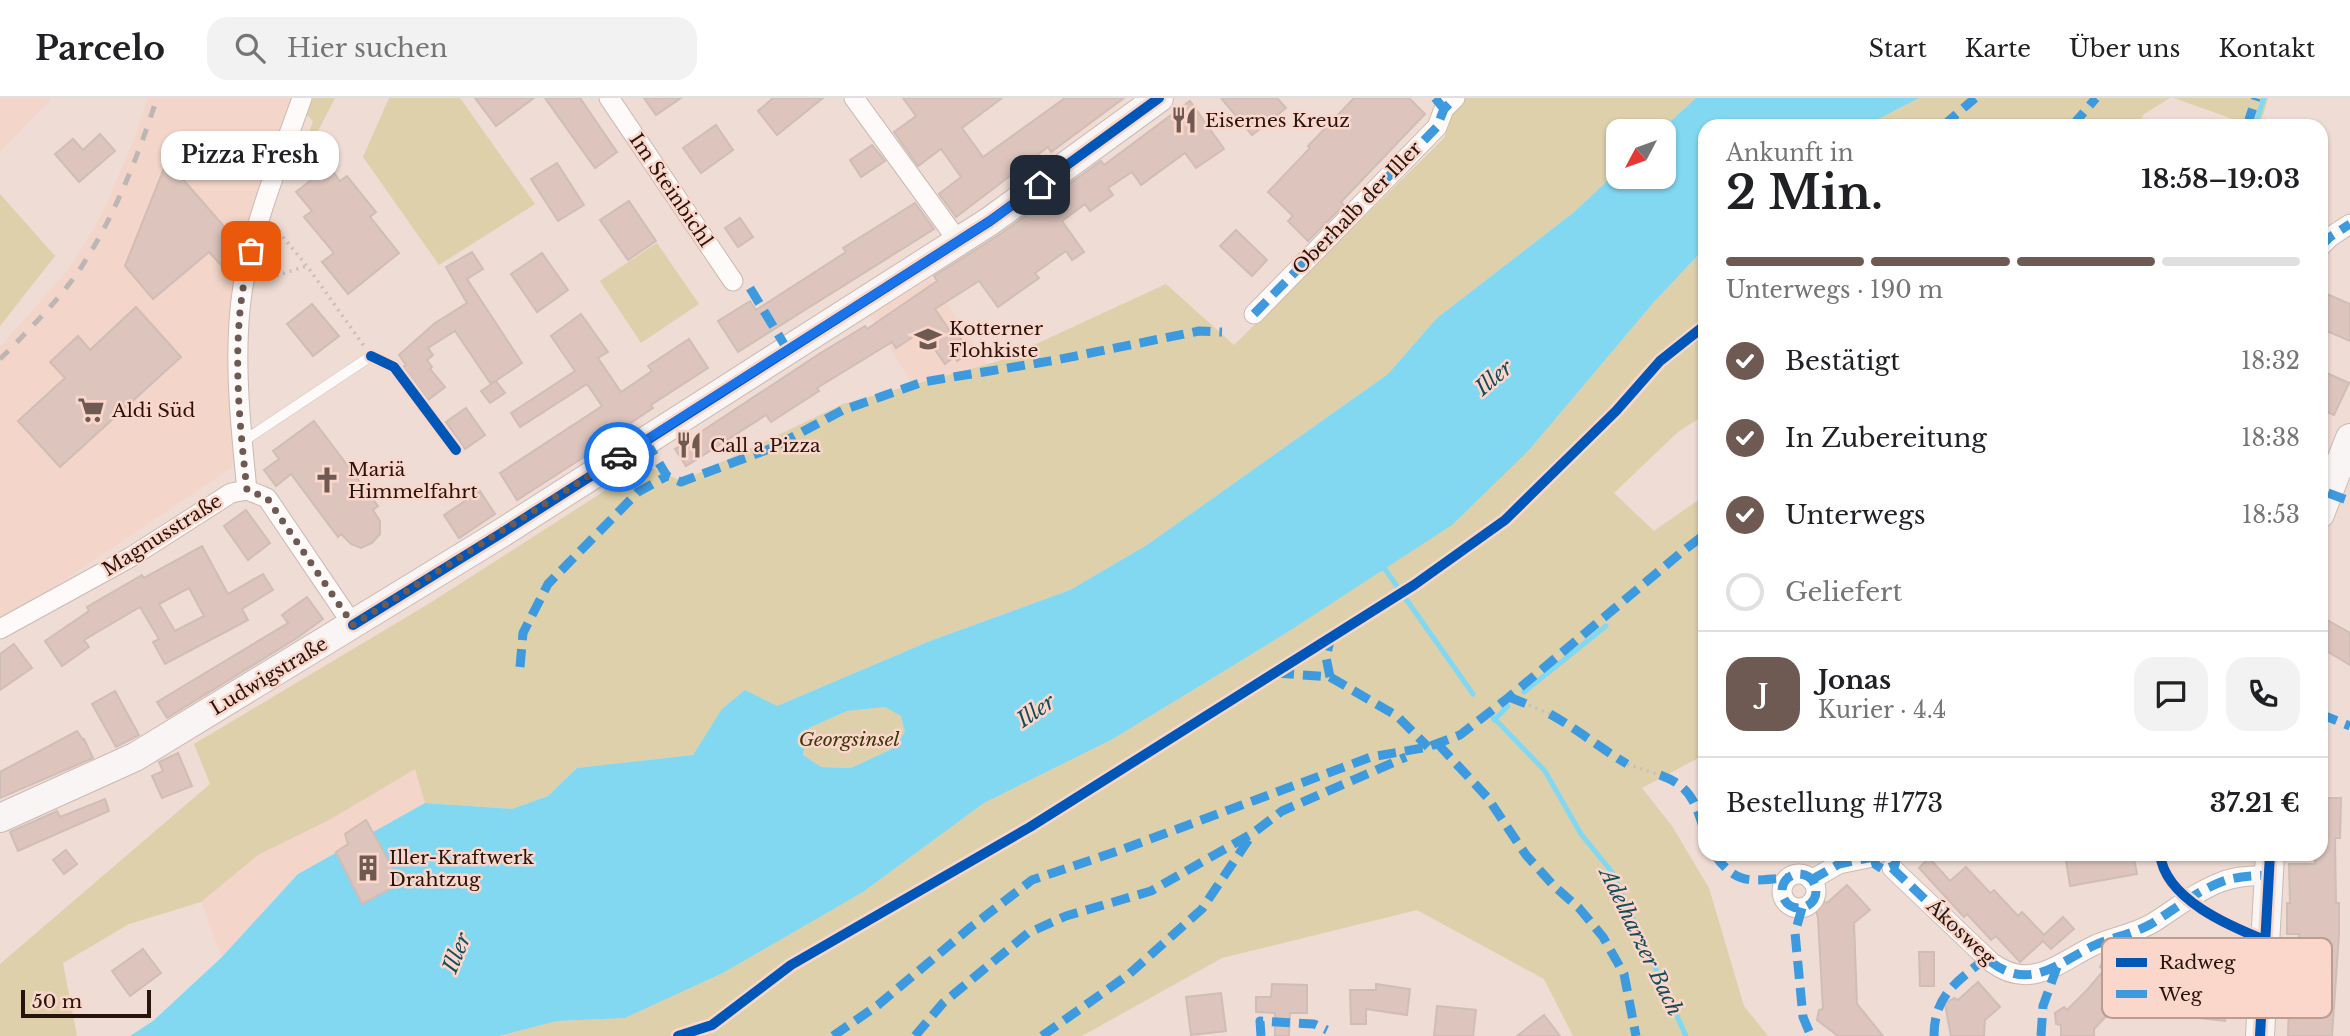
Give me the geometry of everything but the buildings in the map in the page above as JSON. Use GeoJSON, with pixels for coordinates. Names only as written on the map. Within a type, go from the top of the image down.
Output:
{"type":"FeatureCollection","features":[{"type":"Feature","properties":{"kind":"street"},"geometry":{"type":"LineString","coordinates":[[247,490],[239,372],[243,286],[262,213],[302,98]]}},
{"type":"Feature","properties":{"kind":"street","name":"Im Steinbichl"},"geometry":{"type":"LineString","coordinates":[[609,98],[733,281]]}},
{"type":"Feature","properties":{"kind":"street"},"geometry":{"type":"LineString","coordinates":[[854,98],[958,241]]}},
{"type":"Feature","properties":{"kind":"street","name":"Ludwigstraße"},"geometry":{"type":"LineString","coordinates":[[0,818],[135,757],[500,534],[1000,214],[1158,98]]}},
{"type":"Feature","properties":{"kind":"street","name":"Oberhalb der Iller"},"geometry":{"type":"LineString","coordinates":[[1254,314],[1437,127],[1445,102]]}},
{"type":"Feature","properties":{"kind":"street"},"geometry":{"type":"LineString","coordinates":[[2328,239],[2350,224]]}},
{"type":"Feature","properties":{"kind":"street"},"geometry":{"type":"LineString","coordinates":[[2328,494],[2350,438]]}},
{"type":"Feature","properties":{"kind":"street","name":"Magnusstraße"},"geometry":{"type":"LineString","coordinates":[[0,629],[131,557],[230,494],[247,490],[267,498],[353,625]]}},
{"type":"Feature","properties":{"kind":"street","name":"Ákosweg"},"geometry":{"type":"LineString","coordinates":[[1811,880],[1839,864],[1852,861]]}},
{"type":"Feature","properties":{"kind":"street","name":"Ákosweg"},"geometry":{"type":"LineString","coordinates":[[1876,861],[1880,868],[1895,861],[1986,958],[2002,970],[2030,975],[2057,967],[2102,942]]}},
{"type":"Feature","properties":{"kind":"street"},"geometry":{"type":"LineString","coordinates":[[2266,938],[2269,865]]}},
{"type":"Feature","properties":{"kind":"street","name":"Ákosweg"},"geometry":{"type":"LineString","coordinates":[[2114,938],[2149,925],[2218,883],[2269,865]]}},
{"type":"Feature","properties":{"kind":"street"},"geometry":{"type":"LineString","coordinates":[[2260,1036],[2261,1018]]}},
{"type":"Feature","properties":{"kind":"lane"},"geometry":{"type":"LineString","coordinates":[[242,442],[371,356]]}},
{"type":"Feature","properties":{"kind":"path"},"geometry":{"type":"LineString","coordinates":[[262,213],[307,266],[371,356]]}},
{"type":"Feature","properties":{"kind":"path"},"geometry":{"type":"LineString","coordinates":[[243,286],[307,266]]}},
{"type":"Feature","properties":{"kind":"path"},"geometry":{"type":"LineString","coordinates":[[1529,705],[1550,714]]}},
{"type":"Feature","properties":{"kind":"path"},"geometry":{"type":"LineString","coordinates":[[1626,764],[1660,775]]}},
{"type":"Feature","properties":{"kind":"shaded area"},"geometry":{"type":"Polygon","coordinates":[[[0,98],[52,98],[0,151],[0,98]]]}},
{"type":"Feature","properties":{"kind":"shaded area"},"geometry":{"type":"Polygon","coordinates":[[[148,98],[295,98],[237,272],[234,466],[0,623],[0,347],[68,270],[88,239],[108,201],[148,98]]]}},
{"type":"Feature","properties":{"kind":"shaded area","name":"Kotterner Flohkiste"},"geometry":{"type":"Polygon","coordinates":[[[930,279],[987,364],[913,385],[870,315],[930,279]]]}},
{"type":"Feature","properties":{"kind":"shaded area"},"geometry":{"type":"Polygon","coordinates":[[[416,768],[425,803],[298,874],[222,957],[201,902],[258,855],[331,819],[416,768]]]}},
{"type":"Feature","properties":{"kind":"green space"},"geometry":{"type":"Polygon","coordinates":[[[313,98],[335,98],[317,133],[327,143],[292,167],[297,152],[303,151],[313,121],[306,114],[313,98]]]}},
{"type":"Feature","properties":{"kind":"green space"},"geometry":{"type":"Polygon","coordinates":[[[389,98],[460,98],[535,204],[439,265],[363,157],[389,98]]]}},
{"type":"Feature","properties":{"kind":"green space"},"geometry":{"type":"Polygon","coordinates":[[[1464,98],[1696,98],[1673,119],[1606,119],[1606,182],[1573,213],[1437,318],[1388,374],[1147,545],[1070,590],[930,641],[777,706],[722,710],[693,755],[577,768],[548,796],[512,809],[425,803],[415,769],[331,819],[258,855],[201,902],[129,924],[63,963],[77,1036],[0,1036],[0,964],[210,784],[194,744],[430,603],[645,465],[682,481],[843,404],[999,361],[1166,284],[1234,345],[1444,138],[1457,103],[1464,98]]]}},
{"type":"Feature","properties":{"kind":"green space"},"geometry":{"type":"Polygon","coordinates":[[[1919,98],[2170,98],[2144,114],[2141,119],[1878,119],[1919,98]]]}},
{"type":"Feature","properties":{"kind":"green space"},"geometry":{"type":"Polygon","coordinates":[[[2174,98],[2268,98],[2262,119],[2232,119],[2174,98]]]}},
{"type":"Feature","properties":{"kind":"green space"},"geometry":{"type":"Polygon","coordinates":[[[0,194],[55,256],[0,326],[0,194]]]}},
{"type":"Feature","properties":{"kind":"green space"},"geometry":{"type":"Polygon","coordinates":[[[657,243],[699,304],[641,343],[600,281],[657,243]]]}},
{"type":"Feature","properties":{"kind":"green space"},"geometry":{"type":"Polygon","coordinates":[[[1698,255],[1698,419],[1678,432],[1614,493],[1654,531],[1698,500],[1698,758],[1642,788],[1672,826],[1709,888],[1744,1006],[1768,1036],[1573,1036],[1544,979],[1417,910],[1222,958],[1082,1036],[499,1036],[557,1021],[625,1018],[723,973],[863,892],[984,803],[1113,739],[1283,635],[1530,449],[1654,302],[1698,255]]]}},
{"type":"Feature","properties":{"kind":"green space","name":"Georgsinsel"},"geometry":{"type":"Polygon","coordinates":[[[885,707],[902,716],[905,731],[896,747],[851,768],[821,767],[803,755],[809,728],[847,711],[885,707]]]}},
{"type":"Feature","properties":{"kind":"water","name":"Iller"},"geometry":{"type":"Polygon","coordinates":[[[1696,98],[1919,98],[1878,119],[1698,119],[1698,255],[1654,302],[1530,449],[1452,525],[1283,635],[1113,739],[984,803],[863,892],[723,973],[625,1018],[557,1021],[499,1036],[130,1036],[153,1021],[222,957],[298,874],[425,803],[512,809],[548,796],[577,768],[693,755],[722,709],[745,690],[777,706],[930,641],[1070,590],[1147,545],[1388,374],[1437,318],[1573,213],[1606,182],[1606,189],[1676,189],[1676,119],[1673,119],[1696,98]],[[885,707],[847,711],[809,728],[803,755],[821,767],[851,768],[896,747],[905,731],[901,716],[885,707]]]}},
{"type":"Feature","properties":{"kind":"waterway"},"geometry":{"type":"LineString","coordinates":[[2257,119],[2264,98]]}},
{"type":"Feature","properties":{"kind":"waterway","name":"Adelharzer Bach"},"geometry":{"type":"LineString","coordinates":[[1382,565],[1473,694]]}},
{"type":"Feature","properties":{"kind":"waterway"},"geometry":{"type":"LineString","coordinates":[[1524,692],[1606,626]]}},
{"type":"Feature","properties":{"kind":"waterway"},"geometry":{"type":"LineString","coordinates":[[1494,720],[1508,706]]}},
{"type":"Feature","properties":{"kind":"waterway","name":"Adelharzer Bach"},"geometry":{"type":"LineString","coordinates":[[1493,717],[1545,771],[1581,834],[1612,872],[1686,1036]]}},
{"type":"Feature","properties":{"kind":"railway"},"geometry":{"type":"LineString","coordinates":[[0,359],[58,297],[89,254],[123,189],[157,98]]}},
{"type":"Feature","properties":{"kind":"marked path"},"geometry":{"type":"LineString","coordinates":[[1435,98],[1444,109]]}},
{"type":"Feature","properties":{"kind":"marked path"},"geometry":{"type":"LineString","coordinates":[[1254,314],[1437,127],[1444,109],[1455,98]]}},
{"type":"Feature","properties":{"kind":"marked path"},"geometry":{"type":"LineString","coordinates":[[1951,119],[1975,98]]}},
{"type":"Feature","properties":{"kind":"marked path"},"geometry":{"type":"LineString","coordinates":[[2078,119],[2096,98]]}},
{"type":"Feature","properties":{"kind":"marked path"},"geometry":{"type":"LineString","coordinates":[[2249,119],[2256,98]]}},
{"type":"Feature","properties":{"kind":"marked path"},"geometry":{"type":"LineString","coordinates":[[2328,239],[2350,224]]}},
{"type":"Feature","properties":{"kind":"marked path"},"geometry":{"type":"LineString","coordinates":[[750,288],[787,349]]}},
{"type":"Feature","properties":{"kind":"marked path"},"geometry":{"type":"LineString","coordinates":[[645,440],[667,476],[681,482],[772,448],[843,410],[923,382],[1056,360],[1199,331],[1222,332]]}},
{"type":"Feature","properties":{"kind":"marked path"},"geometry":{"type":"LineString","coordinates":[[520,667],[523,633],[548,584],[638,492],[667,476]]}},
{"type":"Feature","properties":{"kind":"marked path"},"geometry":{"type":"LineString","coordinates":[[2328,493],[2350,501]]}},
{"type":"Feature","properties":{"kind":"marked path"},"geometry":{"type":"LineString","coordinates":[[833,1036],[878,1005],[1032,880],[1371,757],[1428,747],[1460,735],[1698,540]]}},
{"type":"Feature","properties":{"kind":"marked path"},"geometry":{"type":"LineString","coordinates":[[1330,677],[1326,657],[1331,637]]}},
{"type":"Feature","properties":{"kind":"marked path"},"geometry":{"type":"LineString","coordinates":[[1276,673],[1330,677],[1397,716],[1428,747]]}},
{"type":"Feature","properties":{"kind":"marked path"},"geometry":{"type":"LineString","coordinates":[[1509,697],[1529,705]]}},
{"type":"Feature","properties":{"kind":"marked path"},"geometry":{"type":"LineString","coordinates":[[1550,714],[1627,764]]}},
{"type":"Feature","properties":{"kind":"marked path"},"geometry":{"type":"LineString","coordinates":[[2328,717],[2350,726]]}},
{"type":"Feature","properties":{"kind":"marked path"},"geometry":{"type":"LineString","coordinates":[[1438,744],[1487,797],[1526,855],[1554,886],[1579,908],[1603,937],[1624,974],[1636,1036]]}},
{"type":"Feature","properties":{"kind":"marked path"},"geometry":{"type":"LineString","coordinates":[[915,1036],[943,1003],[1028,933],[1066,916],[1151,891],[1253,833],[1282,811],[1406,757]]}},
{"type":"Feature","properties":{"kind":"marked path"},"geometry":{"type":"LineString","coordinates":[[1660,775],[1685,790],[1698,811]]}},
{"type":"Feature","properties":{"kind":"marked path"},"geometry":{"type":"LineString","coordinates":[[1042,1036],[1128,975],[1202,909],[1251,836]]}},
{"type":"Feature","properties":{"kind":"marked path"},"geometry":{"type":"LineString","coordinates":[[1720,861],[1738,877],[1754,880],[1787,878]]}},
{"type":"Feature","properties":{"kind":"marked path"},"geometry":{"type":"LineString","coordinates":[[1811,880],[1839,864],[1854,861]]}},
{"type":"Feature","properties":{"kind":"marked path"},"geometry":{"type":"LineString","coordinates":[[1875,861],[1884,870],[1895,865],[1896,861]]}},
{"type":"Feature","properties":{"kind":"marked path"},"geometry":{"type":"LineString","coordinates":[[1892,868],[1991,962],[2005,971],[2019,974],[2045,971],[2102,942]]}},
{"type":"Feature","properties":{"kind":"marked path"},"geometry":{"type":"LineString","coordinates":[[1799,874],[1811,879],[1816,891],[1811,903],[1799,908],[1787,903],[1782,891],[1787,879],[1799,874]]}},
{"type":"Feature","properties":{"kind":"marked path"},"geometry":{"type":"LineString","coordinates":[[2114,938],[2160,919],[2211,886],[2238,877],[2269,875]]}},
{"type":"Feature","properties":{"kind":"marked path"},"geometry":{"type":"LineString","coordinates":[[1802,908],[1795,933],[1803,1017],[1811,1036]]}},
{"type":"Feature","properties":{"kind":"marked path"},"geometry":{"type":"LineString","coordinates":[[1934,1036],[1935,1022],[1943,1000],[1957,982],[1986,958]]}},
{"type":"Feature","properties":{"kind":"marked path"},"geometry":{"type":"LineString","coordinates":[[2041,1036],[2043,1006],[2057,967]]}},
{"type":"Feature","properties":{"kind":"marked path"},"geometry":{"type":"LineString","coordinates":[[1261,1036],[1260,1021],[1314,1024],[1327,1030]]}},
{"type":"Feature","properties":{"kind":"cycle path"},"geometry":{"type":"LineString","coordinates":[[353,625],[990,221],[1159,98]]}},
{"type":"Feature","properties":{"kind":"cycle path"},"geometry":{"type":"LineString","coordinates":[[678,1036],[712,1025],[791,965],[1030,827],[1414,585],[1505,520],[1616,411],[1660,361],[1698,331]]}},
{"type":"Feature","properties":{"kind":"cycle path"},"geometry":{"type":"LineString","coordinates":[[371,356],[394,367],[456,450]]}},
{"type":"Feature","properties":{"kind":"cycle path"},"geometry":{"type":"LineString","coordinates":[[2162,861],[2173,884],[2201,909],[2260,938]]}},
{"type":"Feature","properties":{"kind":"cycle path"},"geometry":{"type":"LineString","coordinates":[[2265,938],[2270,861]]}},
{"type":"Feature","properties":{"kind":"cycle path"},"geometry":{"type":"LineString","coordinates":[[2260,1036],[2261,1018]]}},
{"type":"Feature","properties":{"kind":"way so far"},"geometry":{"type":"LineString","coordinates":[[251,251],[241,306],[239,372],[247,490],[267,498],[353,625],[619,457]]}},
{"type":"Feature","properties":{"kind":"place","name":"Eisernes Kreuz"},"geometry":{"type":"Point","coordinates":[1184,120]}},
{"type":"Feature","properties":{"kind":"place","name":"Pizza Fresh"},"geometry":{"type":"Point","coordinates":[251,251]}},
{"type":"Feature","properties":{"kind":"place","name":"Kotterner Flohkiste"},"geometry":{"type":"Point","coordinates":[928,339]}},
{"type":"Feature","properties":{"kind":"place","name":"Aldi Süd"},"geometry":{"type":"Point","coordinates":[91,410]}},
{"type":"Feature","properties":{"kind":"place","name":"Call a Pizza"},"geometry":{"type":"Point","coordinates":[689,445]}},
{"type":"Feature","properties":{"kind":"place","name":"Mariä Himmelfahrt"},"geometry":{"type":"Point","coordinates":[327,480]}},
{"type":"Feature","properties":{"kind":"place","name":"Iller-Kraftwerk Drahtzug"},"geometry":{"type":"Point","coordinates":[368,868]}},
{"type":"Feature","properties":{"kind":"route"},"geometry":{"type":"LineString","coordinates":[[619,457],[990,221],[1040,185]]}}]}
